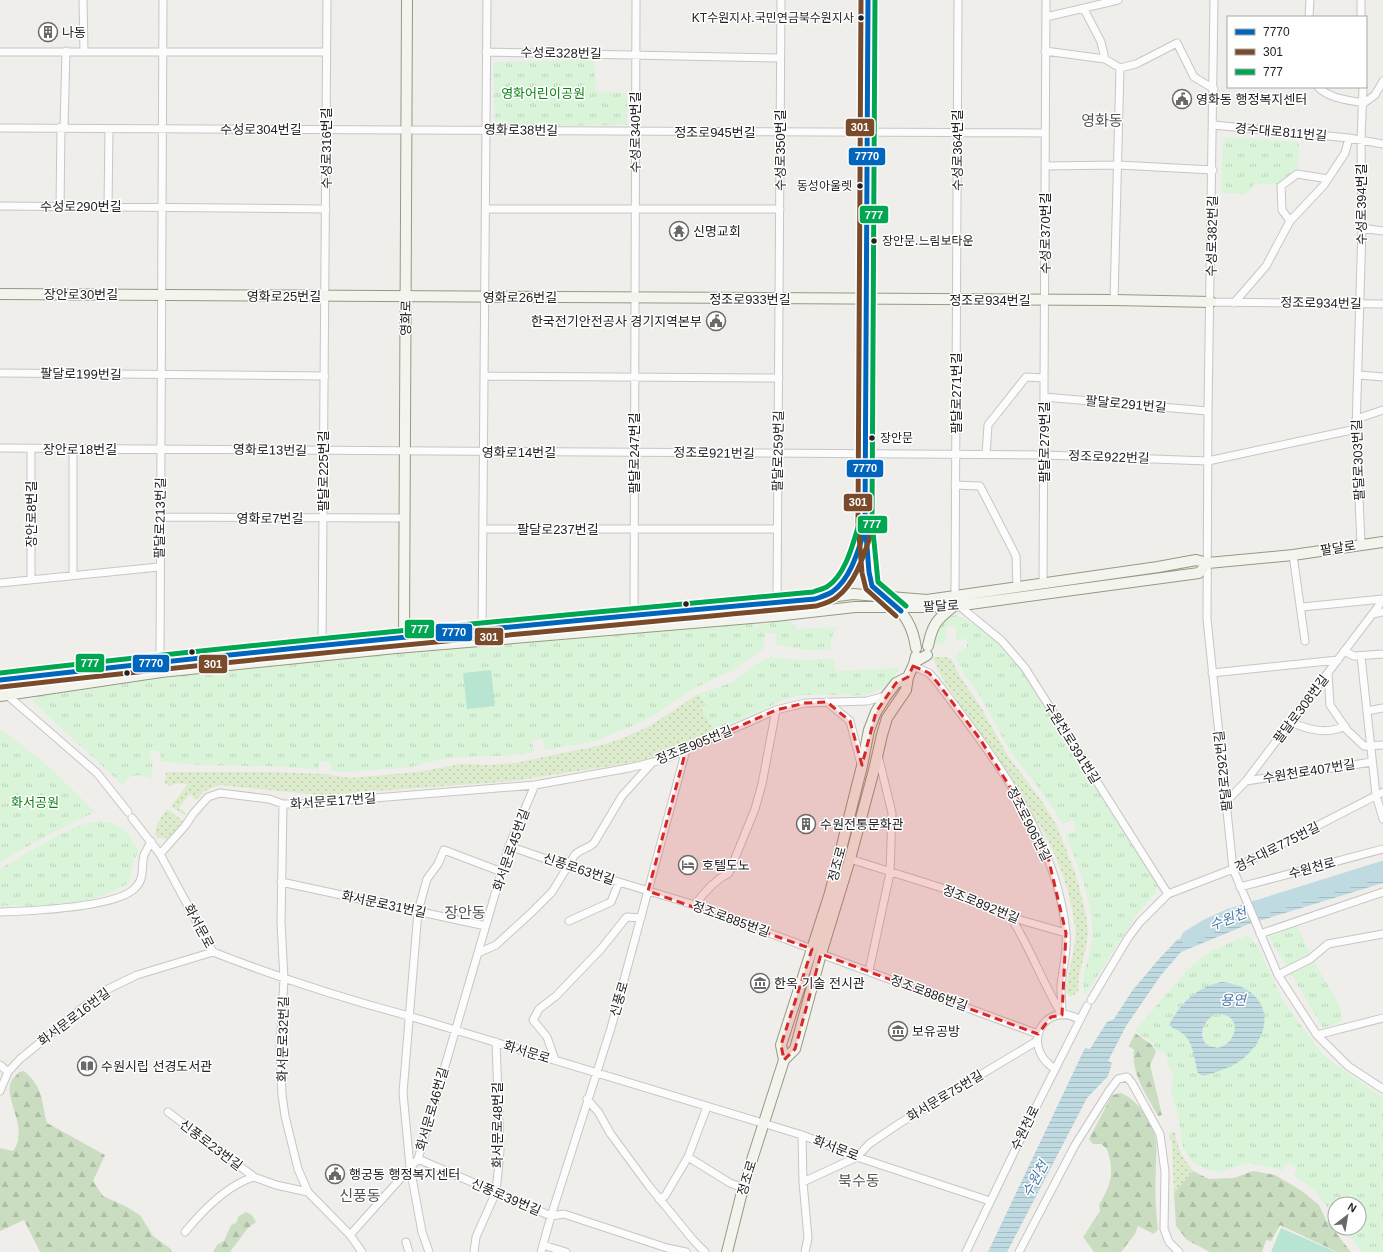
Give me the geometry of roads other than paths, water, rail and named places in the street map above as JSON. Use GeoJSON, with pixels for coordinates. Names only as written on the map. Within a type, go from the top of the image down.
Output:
{"type":"FeatureCollection","features":[{"type":"Feature","properties":{"kind":"street"},"geometry":{"type":"LineString","coordinates":[[84,0],[84,51]]}},
{"type":"Feature","properties":{"kind":"street"},"geometry":{"type":"LineString","coordinates":[[162,295],[163,0]]}},
{"type":"Feature","properties":{"kind":"street","name":"수성로316번길"},"geometry":{"type":"LineString","coordinates":[[325,296],[326,0]]}},
{"type":"Feature","properties":{"kind":"street","name":"영화로"},"geometry":{"type":"LineString","coordinates":[[404,637],[407,0]]}},
{"type":"Feature","properties":{"kind":"street"},"geometry":{"type":"LineString","coordinates":[[482,642],[485,452],[487,0]]}},
{"type":"Feature","properties":{"kind":"street","name":"수성로340번길"},"geometry":{"type":"LineString","coordinates":[[634,298],[636,0]]}},
{"type":"Feature","properties":{"kind":"street","name":"수성로350번길"},"geometry":{"type":"LineString","coordinates":[[780,299],[781,0]]}},
{"type":"Feature","properties":{"kind":"street"},"geometry":{"type":"LineString","coordinates":[[868,0],[866,526],[869,572],[872,586],[897,607],[910,625],[914,633],[915,658]]}},
{"type":"Feature","properties":{"kind":"street","name":"수성로364번길"},"geometry":{"type":"LineString","coordinates":[[957,300],[958,0]]}},
{"type":"Feature","properties":{"kind":"street","name":"수성로370번길"},"geometry":{"type":"LineString","coordinates":[[1045,300],[1046,0]]}},
{"type":"Feature","properties":{"kind":"street"},"geometry":{"type":"LineString","coordinates":[[1046,17],[1118,0]]}},
{"type":"Feature","properties":{"kind":"street","name":"수성로382번길"},"geometry":{"type":"LineString","coordinates":[[1211,302],[1214,0]]}},
{"type":"Feature","properties":{"kind":"street"},"geometry":{"type":"LineString","coordinates":[[1309,16],[1310,0]]}},
{"type":"Feature","properties":{"kind":"street"},"geometry":{"type":"LineString","coordinates":[[1360,0],[1361,16]]}},
{"type":"Feature","properties":{"kind":"street"},"geometry":{"type":"LineString","coordinates":[[1084,9],[1101,42],[1105,59]]}},
{"type":"Feature","properties":{"kind":"street"},"geometry":{"type":"LineString","coordinates":[[1045,51],[1105,59],[1120,68],[1136,64],[1177,43],[1194,77],[1214,88]]}},
{"type":"Feature","properties":{"kind":"street"},"geometry":{"type":"LineString","coordinates":[[60,206],[66,51]]}},
{"type":"Feature","properties":{"kind":"street"},"geometry":{"type":"LineString","coordinates":[[0,52],[326,52]]}},
{"type":"Feature","properties":{"kind":"street","name":"수성로328번길"},"geometry":{"type":"LineString","coordinates":[[486,52],[636,54]]}},
{"type":"Feature","properties":{"kind":"street"},"geometry":{"type":"LineString","coordinates":[[636,54],[780,58]]}},
{"type":"Feature","properties":{"kind":"street"},"geometry":{"type":"LineString","coordinates":[[1114,300],[1120,68]]}},
{"type":"Feature","properties":{"kind":"street"},"geometry":{"type":"LineString","coordinates":[[1319,88],[1323,92],[1338,98],[1364,103],[1375,95],[1383,80]]}},
{"type":"Feature","properties":{"kind":"street","name":"수성로394번길"},"geometry":{"type":"LineString","coordinates":[[1360,304],[1362,228],[1361,140],[1364,103],[1363,88]]}},
{"type":"Feature","properties":{"kind":"street","name":"경수대로811번길"},"geometry":{"type":"LineString","coordinates":[[1213,125],[1349,138],[1383,144]]}},
{"type":"Feature","properties":{"kind":"street","name":"수성로304번길"},"geometry":{"type":"LineString","coordinates":[[0,128],[406,129]]}},
{"type":"Feature","properties":{"kind":"street"},"geometry":{"type":"LineString","coordinates":[[108,206],[109,129]]}},
{"type":"Feature","properties":{"kind":"street","name":"영화로38번길"},"geometry":{"type":"LineString","coordinates":[[406,129],[635,131]]}},
{"type":"Feature","properties":{"kind":"street","name":"정조로945번길"},"geometry":{"type":"LineString","coordinates":[[635,131],[1045,133]]}},
{"type":"Feature","properties":{"kind":"street"},"geometry":{"type":"LineString","coordinates":[[1234,303],[1266,266],[1290,221],[1328,180],[1345,153],[1349,138]]}},
{"type":"Feature","properties":{"kind":"street"},"geometry":{"type":"LineString","coordinates":[[1045,166],[1118,164],[1213,170]]}},
{"type":"Feature","properties":{"kind":"street"},"geometry":{"type":"LineString","coordinates":[[1290,221],[1282,210],[1281,186],[1297,174],[1328,180]]}},
{"type":"Feature","properties":{"kind":"street","name":"수성로290번길"},"geometry":{"type":"LineString","coordinates":[[0,206],[163,207]]}},
{"type":"Feature","properties":{"kind":"street"},"geometry":{"type":"LineString","coordinates":[[163,207],[326,209]]}},
{"type":"Feature","properties":{"kind":"street"},"geometry":{"type":"LineString","coordinates":[[486,209],[780,209]]}},
{"type":"Feature","properties":{"kind":"street"},"geometry":{"type":"LineString","coordinates":[[1362,228],[1383,231]]}},
{"type":"Feature","properties":{"kind":"street","name":"장안로30번길"},"geometry":{"type":"LineString","coordinates":[[0,294],[162,295]]}},
{"type":"Feature","properties":{"kind":"street","name":"영화로25번길"},"geometry":{"type":"LineString","coordinates":[[162,295],[406,297]]}},
{"type":"Feature","properties":{"kind":"street","name":"팔달로213번길"},"geometry":{"type":"LineString","coordinates":[[160,661],[159,567],[162,295]]}},
{"type":"Feature","properties":{"kind":"street","name":"팔달로225번길"},"geometry":{"type":"LineString","coordinates":[[322,645],[322,451],[325,376],[325,296]]}},
{"type":"Feature","properties":{"kind":"street","name":"영화로26번길"},"geometry":{"type":"LineString","coordinates":[[406,297],[634,298]]}},
{"type":"Feature","properties":{"kind":"street","name":"정조로933번길"},"geometry":{"type":"LineString","coordinates":[[634,298],[866,300]]}},
{"type":"Feature","properties":{"kind":"street","name":"팔달로247번길"},"geometry":{"type":"LineString","coordinates":[[634,298],[634,617]]}},
{"type":"Feature","properties":{"kind":"street","name":"팔달로259번길"},"geometry":{"type":"LineString","coordinates":[[777,602],[780,299]]}},
{"type":"Feature","properties":{"kind":"street","name":"정조로934번길"},"geometry":{"type":"LineString","coordinates":[[866,300],[1114,300],[1234,303],[1383,304]]}},
{"type":"Feature","properties":{"kind":"street","name":"팔달로271번길"},"geometry":{"type":"LineString","coordinates":[[957,300],[955,485],[957,602]]}},
{"type":"Feature","properties":{"kind":"street","name":"팔달로279번길"},"geometry":{"type":"LineString","coordinates":[[1043,584],[1045,300]]}},
{"type":"Feature","properties":{"kind":"street"},"geometry":{"type":"LineString","coordinates":[[1208,563],[1208,411],[1211,302]]}},
{"type":"Feature","properties":{"kind":"street","name":"팔달로303번길"},"geometry":{"type":"LineString","coordinates":[[1360,304],[1359,375],[1356,429],[1361,544]]}},
{"type":"Feature","properties":{"kind":"street","name":"팔달로199번길"},"geometry":{"type":"LineString","coordinates":[[0,373],[161,375]]}},
{"type":"Feature","properties":{"kind":"street"},"geometry":{"type":"LineString","coordinates":[[161,375],[325,376]]}},
{"type":"Feature","properties":{"kind":"street"},"geometry":{"type":"LineString","coordinates":[[1359,375],[1383,377]]}},
{"type":"Feature","properties":{"kind":"street"},"geometry":{"type":"LineString","coordinates":[[485,376],[779,378]]}},
{"type":"Feature","properties":{"kind":"street"},"geometry":{"type":"LineString","coordinates":[[986,455],[988,425],[1026,377],[1044,378]]}},
{"type":"Feature","properties":{"kind":"street","name":"팔달로291번길"},"geometry":{"type":"LineString","coordinates":[[1044,397],[1208,411]]}},
{"type":"Feature","properties":{"kind":"street"},"geometry":{"type":"LineString","coordinates":[[1356,419],[1383,410]]}},
{"type":"Feature","properties":{"kind":"street"},"geometry":{"type":"LineString","coordinates":[[1208,461],[1356,429]]}},
{"type":"Feature","properties":{"kind":"street","name":"장안로18번길"},"geometry":{"type":"LineString","coordinates":[[0,448],[161,449]]}},
{"type":"Feature","properties":{"kind":"street","name":"장안로8번길"},"geometry":{"type":"LineString","coordinates":[[31,449],[31,580]]}},
{"type":"Feature","properties":{"kind":"street"},"geometry":{"type":"LineString","coordinates":[[73,449],[74,575]]}},
{"type":"Feature","properties":{"kind":"street","name":"영화로13번길"},"geometry":{"type":"LineString","coordinates":[[161,449],[322,451],[404,450]]}},
{"type":"Feature","properties":{"kind":"street","name":"영화로14번길"},"geometry":{"type":"LineString","coordinates":[[404,450],[485,452],[634,452]]}},
{"type":"Feature","properties":{"kind":"street","name":"정조로921번길"},"geometry":{"type":"LineString","coordinates":[[634,452],[866,454]]}},
{"type":"Feature","properties":{"kind":"street","name":"정조로922번길"},"geometry":{"type":"LineString","coordinates":[[866,454],[1044,454],[1208,461]]}},
{"type":"Feature","properties":{"kind":"street"},"geometry":{"type":"LineString","coordinates":[[955,485],[980,486],[1016,556],[1017,588]]}},
{"type":"Feature","properties":{"kind":"street","name":"영화로7번길"},"geometry":{"type":"LineString","coordinates":[[160,517],[404,518]]}},
{"type":"Feature","properties":{"kind":"street"},"geometry":{"type":"LineString","coordinates":[[815,599],[833,592],[846,574],[856,558],[866,526]]}},
{"type":"Feature","properties":{"kind":"street","name":"팔달로237번길"},"geometry":{"type":"LineString","coordinates":[[483,529],[633,530]]}},
{"type":"Feature","properties":{"kind":"street"},"geometry":{"type":"LineString","coordinates":[[633,530],[777,529]]}},
{"type":"Feature","properties":{"kind":"street","name":"팔달로"},"geometry":{"type":"LineString","coordinates":[[0,680],[160,661],[482,629],[634,617],[853,594],[957,602],[1017,588],[1158,568],[1196,560],[1208,563],[1293,555],[1383,542]]}},
{"type":"Feature","properties":{"kind":"street"},"geometry":{"type":"LineString","coordinates":[[1293,555],[1302,607],[1305,641]]}},
{"type":"Feature","properties":{"kind":"street","name":"팔달로"},"geometry":{"type":"LineString","coordinates":[[3,696],[161,672],[396,648],[482,642],[633,627],[775,616],[855,607],[897,607],[957,602],[1199,573],[1208,563]]}},
{"type":"Feature","properties":{"kind":"street","name":"팔달로292번길"},"geometry":{"type":"LineString","coordinates":[[1208,563],[1207,619],[1233,869],[1278,975],[1317,1035],[1348,1066],[1383,1089]]}},
{"type":"Feature","properties":{"kind":"street"},"geometry":{"type":"LineString","coordinates":[[0,583],[159,567]]}},
{"type":"Feature","properties":{"kind":"street","name":"팔달로308번길"},"geometry":{"type":"LineString","coordinates":[[1302,607],[1383,600]]}},
{"type":"Feature","properties":{"kind":"street","name":"팔달로308번길"},"geometry":{"type":"LineString","coordinates":[[1226,802],[1246,781],[1383,600]]}},
{"type":"Feature","properties":{"kind":"street"},"geometry":{"type":"LineString","coordinates":[[915,658],[927,650],[932,628],[939,618],[957,602]]}},
{"type":"Feature","properties":{"kind":"street","name":"수원천로391번길"},"geometry":{"type":"LineString","coordinates":[[957,602],[963,609],[1006,644],[1025,668],[1168,894]]}},
{"type":"Feature","properties":{"kind":"street"},"geometry":{"type":"LineString","coordinates":[[1373,614],[1383,612]]}},
{"type":"Feature","properties":{"kind":"street"},"geometry":{"type":"LineString","coordinates":[[1344,651],[1354,656],[1383,654]]}},
{"type":"Feature","properties":{"kind":"street","name":"수원천로407번길"},"geometry":{"type":"LineString","coordinates":[[1361,656],[1372,762],[1383,818]]}},
{"type":"Feature","properties":{"kind":"street","name":"정조로"},"geometry":{"type":"LineString","coordinates":[[816,951],[850,860],[887,718],[906,690],[908,677],[915,658]]}},
{"type":"Feature","properties":{"kind":"street","name":"정조로906번길"},"geometry":{"type":"LineString","coordinates":[[915,658],[937,682],[980,739],[1020,803],[1048,857],[1059,896],[1066,934],[1065,961],[1061,986],[1062,1015]]}},
{"type":"Feature","properties":{"kind":"street"},"geometry":{"type":"LineString","coordinates":[[1212,673],[1338,660]]}},
{"type":"Feature","properties":{"kind":"street"},"geometry":{"type":"LineString","coordinates":[[1328,673],[1330,705],[1345,726],[1364,746],[1370,746]]}},
{"type":"Feature","properties":{"kind":"street","name":"정조로"},"geometry":{"type":"LineString","coordinates":[[727,1252],[743,1188],[784,1060],[795,1049],[816,951],[873,718],[886,696],[896,683],[908,677]]}},
{"type":"Feature","properties":{"kind":"street","name":"화서문로"},"geometry":{"type":"LineString","coordinates":[[0,686],[3,696],[97,773],[160,854],[213,952],[284,979],[349,1000],[409,1016],[454,1031],[496,1042],[802,1135],[857,1157],[990,1201]]}},
{"type":"Feature","properties":{"kind":"street","name":"정조로905번길"},"geometry":{"type":"LineString","coordinates":[[535,785],[652,763],[686,750],[776,710],[804,703],[868,701],[886,696]]}},
{"type":"Feature","properties":{"kind":"street"},"geometry":{"type":"LineString","coordinates":[[827,702],[850,721],[862,766]]}},
{"type":"Feature","properties":{"kind":"street"},"geometry":{"type":"LineString","coordinates":[[1367,711],[1383,708]]}},
{"type":"Feature","properties":{"kind":"street"},"geometry":{"type":"LineString","coordinates":[[695,905],[701,896],[716,882],[729,873],[755,809],[762,784],[776,710]]}},
{"type":"Feature","properties":{"kind":"street"},"geometry":{"type":"LineString","coordinates":[[1291,722],[1307,730],[1336,730],[1345,726]]}},
{"type":"Feature","properties":{"kind":"street","name":"수원천로407번길"},"geometry":{"type":"LineString","coordinates":[[1370,746],[1383,745]]}},
{"type":"Feature","properties":{"kind":"street","name":"신풍로"},"geometry":{"type":"LineString","coordinates":[[566,1252],[542,1248],[595,1073],[611,1028],[686,750]]}},
{"type":"Feature","properties":{"kind":"street"},"geometry":{"type":"LineString","coordinates":[[869,971],[890,873],[892,813],[878,753]]}},
{"type":"Feature","properties":{"kind":"street","name":"수원천로407번길"},"geometry":{"type":"LineString","coordinates":[[1246,781],[1372,762]]}},
{"type":"Feature","properties":{"kind":"street"},"geometry":{"type":"LineString","coordinates":[[478,953],[496,945],[552,892],[566,866],[578,851],[590,847],[594,843],[622,796],[652,763]]}},
{"type":"Feature","properties":{"kind":"street","name":"화서문로17번길"},"geometry":{"type":"LineString","coordinates":[[160,854],[186,826],[192,814],[208,797],[220,793],[269,799],[283,804],[301,804],[535,785]]}},
{"type":"Feature","properties":{"kind":"street","name":"화서문로45번길"},"geometry":{"type":"LineString","coordinates":[[454,1031],[509,846],[535,785]]}},
{"type":"Feature","properties":{"kind":"street","name":"경수대로775번길"},"geometry":{"type":"LineString","coordinates":[[1168,894],[1233,869],[1293,840],[1379,794]]}},
{"type":"Feature","properties":{"kind":"street"},"geometry":{"type":"LineString","coordinates":[[283,804],[281,922],[284,979]]}},
{"type":"Feature","properties":{"kind":"street"},"geometry":{"type":"LineString","coordinates":[[0,912],[40,911],[88,905],[125,894],[136,888],[143,874],[144,855],[151,841]]}},
{"type":"Feature","properties":{"kind":"street","name":"신풍로63번길"},"geometry":{"type":"LineString","coordinates":[[509,846],[566,866],[648,891]]}},
{"type":"Feature","properties":{"kind":"street","name":"수원천로"},"geometry":{"type":"LineString","coordinates":[[1241,890],[1383,849]]}},
{"type":"Feature","properties":{"kind":"street"},"geometry":{"type":"LineString","coordinates":[[429,1252],[422,1232],[410,1167],[403,1093],[418,911],[427,879],[438,864],[444,850],[502,872]]}},
{"type":"Feature","properties":{"kind":"street","name":"정조로892번길"},"geometry":{"type":"LineString","coordinates":[[850,860],[958,893],[1010,916],[1066,934]]}},
{"type":"Feature","properties":{"kind":"street","name":"화서문로31번길"},"geometry":{"type":"LineString","coordinates":[[282,882],[486,926]]}},
{"type":"Feature","properties":{"kind":"street"},"geometry":{"type":"LineString","coordinates":[[568,921],[611,902],[619,882]]}},
{"type":"Feature","properties":{"kind":"street","name":"정조로885번길"},"geometry":{"type":"LineString","coordinates":[[648,891],[695,905],[816,951]]}},
{"type":"Feature","properties":{"kind":"street"},"geometry":{"type":"LineString","coordinates":[[1259,930],[1383,892]]}},
{"type":"Feature","properties":{"kind":"street","name":"수원천로"},"geometry":{"type":"LineString","coordinates":[[966,1252],[1055,1069],[1089,1003],[1128,938],[1143,918],[1168,894]]}},
{"type":"Feature","properties":{"kind":"street"},"geometry":{"type":"LineString","coordinates":[[1010,916],[1020,932],[1049,993],[1062,1015]]}},
{"type":"Feature","properties":{"kind":"street"},"geometry":{"type":"LineString","coordinates":[[555,1060],[547,1037],[533,1020],[538,1009],[556,996],[601,949],[628,917],[641,918]]}},
{"type":"Feature","properties":{"kind":"street"},"geometry":{"type":"LineString","coordinates":[[1278,975],[1310,959],[1328,944],[1383,934]]}},
{"type":"Feature","properties":{"kind":"street","name":"정조로886번길"},"geometry":{"type":"LineString","coordinates":[[816,951],[1038,1034]]}},
{"type":"Feature","properties":{"kind":"street","name":"화서문로16번길"},"geometry":{"type":"LineString","coordinates":[[0,1091],[8,1072],[31,1049],[102,992],[137,975],[213,952]]}},
{"type":"Feature","properties":{"kind":"street","name":"화서문로32번길"},"geometry":{"type":"LineString","coordinates":[[284,979],[280,1049],[282,1095],[285,1116],[298,1169],[308,1192]]}},
{"type":"Feature","properties":{"kind":"street"},"geometry":{"type":"LineString","coordinates":[[1055,1069],[1045,1063],[1039,1051],[1037,1041],[1038,1034],[1050,1018],[1068,1014],[1080,1020]]}},
{"type":"Feature","properties":{"kind":"street"},"geometry":{"type":"LineString","coordinates":[[1317,1035],[1383,1018]]}},
{"type":"Feature","properties":{"kind":"street","name":"화서문로46번길"},"geometry":{"type":"LineString","coordinates":[[350,1235],[418,1159],[454,1031]]}},
{"type":"Feature","properties":{"kind":"street","name":"화서문로75번길"},"geometry":{"type":"LineString","coordinates":[[857,1157],[869,1144],[900,1123],[1037,1041]]}},
{"type":"Feature","properties":{"kind":"street","name":"화서문로48번길"},"geometry":{"type":"LineString","coordinates":[[474,1252],[476,1237],[496,1192],[500,1151],[496,1042]]}},
{"type":"Feature","properties":{"kind":"street"},"geometry":{"type":"LineString","coordinates":[[0,1065],[8,1072]]}},
{"type":"Feature","properties":{"kind":"street"},"geometry":{"type":"LineString","coordinates":[[1019,1252],[1075,1145],[1109,1090],[1118,1079],[1123,1076],[1130,1080],[1160,1134],[1165,1172],[1164,1229],[1169,1242],[1179,1252]]}},
{"type":"Feature","properties":{"kind":"street"},"geometry":{"type":"LineString","coordinates":[[587,1099],[599,1113],[610,1133],[659,1199],[705,1252]]}},
{"type":"Feature","properties":{"kind":"street"},"geometry":{"type":"LineString","coordinates":[[659,1199],[665,1196],[688,1157],[707,1107]]}},
{"type":"Feature","properties":{"kind":"street","name":"신풍로23번길"},"geometry":{"type":"LineString","coordinates":[[168,1112],[254,1177],[276,1185],[308,1192]]}},
{"type":"Feature","properties":{"kind":"street"},"geometry":{"type":"LineString","coordinates":[[802,1135],[803,1182],[808,1238],[805,1252]]}},
{"type":"Feature","properties":{"kind":"street"},"geometry":{"type":"LineString","coordinates":[[688,1157],[730,1183],[743,1188]]}},
{"type":"Feature","properties":{"kind":"street"},"geometry":{"type":"LineString","coordinates":[[803,1182],[857,1157]]}},
{"type":"Feature","properties":{"kind":"street","name":"신풍로39번길"},"geometry":{"type":"LineString","coordinates":[[418,1159],[551,1216]]}},
{"type":"Feature","properties":{"kind":"street","name":"신풍로23번길"},"geometry":{"type":"LineString","coordinates":[[185,1232],[216,1200],[241,1181],[254,1177]]}},
{"type":"Feature","properties":{"kind":"street"},"geometry":{"type":"LineString","coordinates":[[308,1192],[350,1235],[362,1252]]}},
{"type":"Feature","properties":{"kind":"street"},"geometry":{"type":"LineString","coordinates":[[551,1216],[564,1214],[665,1250],[686,1252]]}},
{"type":"Feature","properties":{"kind":"street"},"geometry":{"type":"LineString","coordinates":[[406,1242],[409,1252]]}},
{"type":"Feature","properties":{"kind":"water"},"geometry":{"type":"Polygon","coordinates":[[[1383,872],[1383,883],[1249,924],[1181,952],[1161,975],[1126,1026],[1108,1061],[1112,1063],[1108,1076],[1087,1098],[1007,1252],[988,1252],[1085,1048],[1090,1049],[1107,1022],[1114,1019],[1132,991],[1177,940],[1200,929],[1383,872]]]}},
{"type":"Feature","properties":{"kind":"water","name":"용연"},"geometry":{"type":"Polygon","coordinates":[[[1221,982],[1237,985],[1249,991],[1258,999],[1263,1009],[1264,1021],[1262,1033],[1256,1045],[1241,1061],[1220,1071],[1203,1076],[1198,1073],[1189,1041],[1180,1032],[1169,1025],[1179,1009],[1190,997],[1212,985],[1221,982]],[[1215,1014],[1207,1020],[1202,1032],[1206,1045],[1218,1048],[1225,1045],[1234,1034],[1234,1022],[1224,1015],[1215,1014]]]}},
{"type":"Feature","properties":{"kind":"waterway","name":"수원천"},"geometry":{"type":"LineString","coordinates":[[1189,938],[1207,927],[1229,917],[1383,869]]}},
{"type":"Feature","properties":{"kind":"place","name":"KT수원지사.국민연금북수원지사"},"geometry":{"type":"Point","coordinates":[861,18]}},
{"type":"Feature","properties":{"kind":"place","name":"나동"},"geometry":{"type":"Point","coordinates":[48,32]}},
{"type":"Feature","properties":{"kind":"place","name":"영화동 행정복지센터"},"geometry":{"type":"Point","coordinates":[1182,99]}},
{"type":"Feature","properties":{"kind":"place","name":"동성아울렛"},"geometry":{"type":"Point","coordinates":[860,186]}},
{"type":"Feature","properties":{"kind":"place","name":"신명교회"},"geometry":{"type":"Point","coordinates":[679,231]}},
{"type":"Feature","properties":{"kind":"place","name":"장안문.느림보타운"},"geometry":{"type":"Point","coordinates":[874,241]}},
{"type":"Feature","properties":{"kind":"place","name":"한국전기안전공사 경기지역본부"},"geometry":{"type":"Point","coordinates":[716,321]}},
{"type":"Feature","properties":{"kind":"place","name":"장안문"},"geometry":{"type":"Point","coordinates":[872,438]}},
{"type":"Feature","properties":{"kind":"place","name":"수원전통문화관"},"geometry":{"type":"Point","coordinates":[806,824]}},
{"type":"Feature","properties":{"kind":"place","name":"호텔도노"},"geometry":{"type":"Point","coordinates":[688,865]}},
{"type":"Feature","properties":{"kind":"place","name":"한옥 기술 전시관"},"geometry":{"type":"Point","coordinates":[760,983]}},
{"type":"Feature","properties":{"kind":"place","name":"보유공방"},"geometry":{"type":"Point","coordinates":[898,1031]}},
{"type":"Feature","properties":{"kind":"place","name":"수원시립 선경도서관"},"geometry":{"type":"Point","coordinates":[87,1066]}},
{"type":"Feature","properties":{"kind":"place","name":"행궁동 행정복지센터"},"geometry":{"type":"Point","coordinates":[335,1174]}},
{"type":"Feature","properties":{"kind":"district","name":"영화동"},"geometry":{"type":"Point","coordinates":[1102,120]}},
{"type":"Feature","properties":{"kind":"district","name":"장안동"},"geometry":{"type":"Point","coordinates":[465,912]}},
{"type":"Feature","properties":{"kind":"district","name":"북수동"},"geometry":{"type":"Point","coordinates":[859,1180]}},
{"type":"Feature","properties":{"kind":"district","name":"신풍동"},"geometry":{"type":"Point","coordinates":[360,1195]}},
{"type":"Feature","properties":{"kind":"park label","name":"영화어린이공원"},"geometry":{"type":"Point","coordinates":[543,93]}},
{"type":"Feature","properties":{"kind":"park label","name":"화서공원"},"geometry":{"type":"Point","coordinates":[35,802]}}]}
